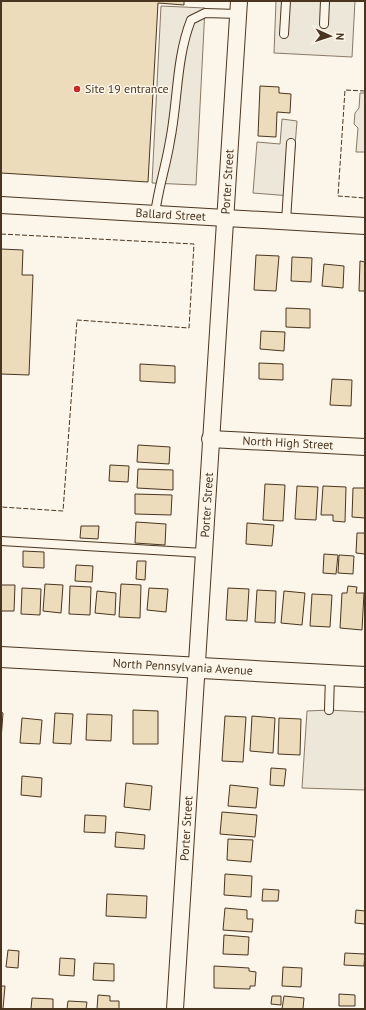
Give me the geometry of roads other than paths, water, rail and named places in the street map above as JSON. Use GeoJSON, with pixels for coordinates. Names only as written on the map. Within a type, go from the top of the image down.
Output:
{"type":"FeatureCollection","features":[{"type":"Feature","properties":{"kind":"street","name":"Porter Street"},"geometry":{"type":"LineString","coordinates":[[175,1009],[238,7]]}},
{"type":"Feature","properties":{"kind":"street","name":"Ballard Street"},"geometry":{"type":"LineString","coordinates":[[1,205],[365,226]]}},
{"type":"Feature","properties":{"kind":"street","name":"North High Street"},"geometry":{"type":"LineString","coordinates":[[210,439],[365,447]]}},
{"type":"Feature","properties":{"kind":"street","name":"North Pennsylvania Avenue"},"geometry":{"type":"LineString","coordinates":[[1,657],[365,677]]}},
{"type":"Feature","properties":{"kind":"lane"},"geometry":{"type":"LineString","coordinates":[[284,34],[286,1]]}},
{"type":"Feature","properties":{"kind":"lane"},"geometry":{"type":"LineString","coordinates":[[324,24],[325,1]]}},
{"type":"Feature","properties":{"kind":"lane"},"geometry":{"type":"LineString","coordinates":[[155,214],[170,141],[185,34],[191,20],[204,13],[238,7]]}},
{"type":"Feature","properties":{"kind":"lane"},"geometry":{"type":"LineString","coordinates":[[286,221],[291,143]]}},
{"type":"Feature","properties":{"kind":"lane"},"geometry":{"type":"LineString","coordinates":[[1,541],[204,553]]}},
{"type":"Feature","properties":{"kind":"lane"},"geometry":{"type":"LineString","coordinates":[[329,710],[330,675]]}},
{"type":"Feature","properties":{"kind":"place","name":"Site 19 entrance"},"geometry":{"type":"Point","coordinates":[77,89]}}]}
